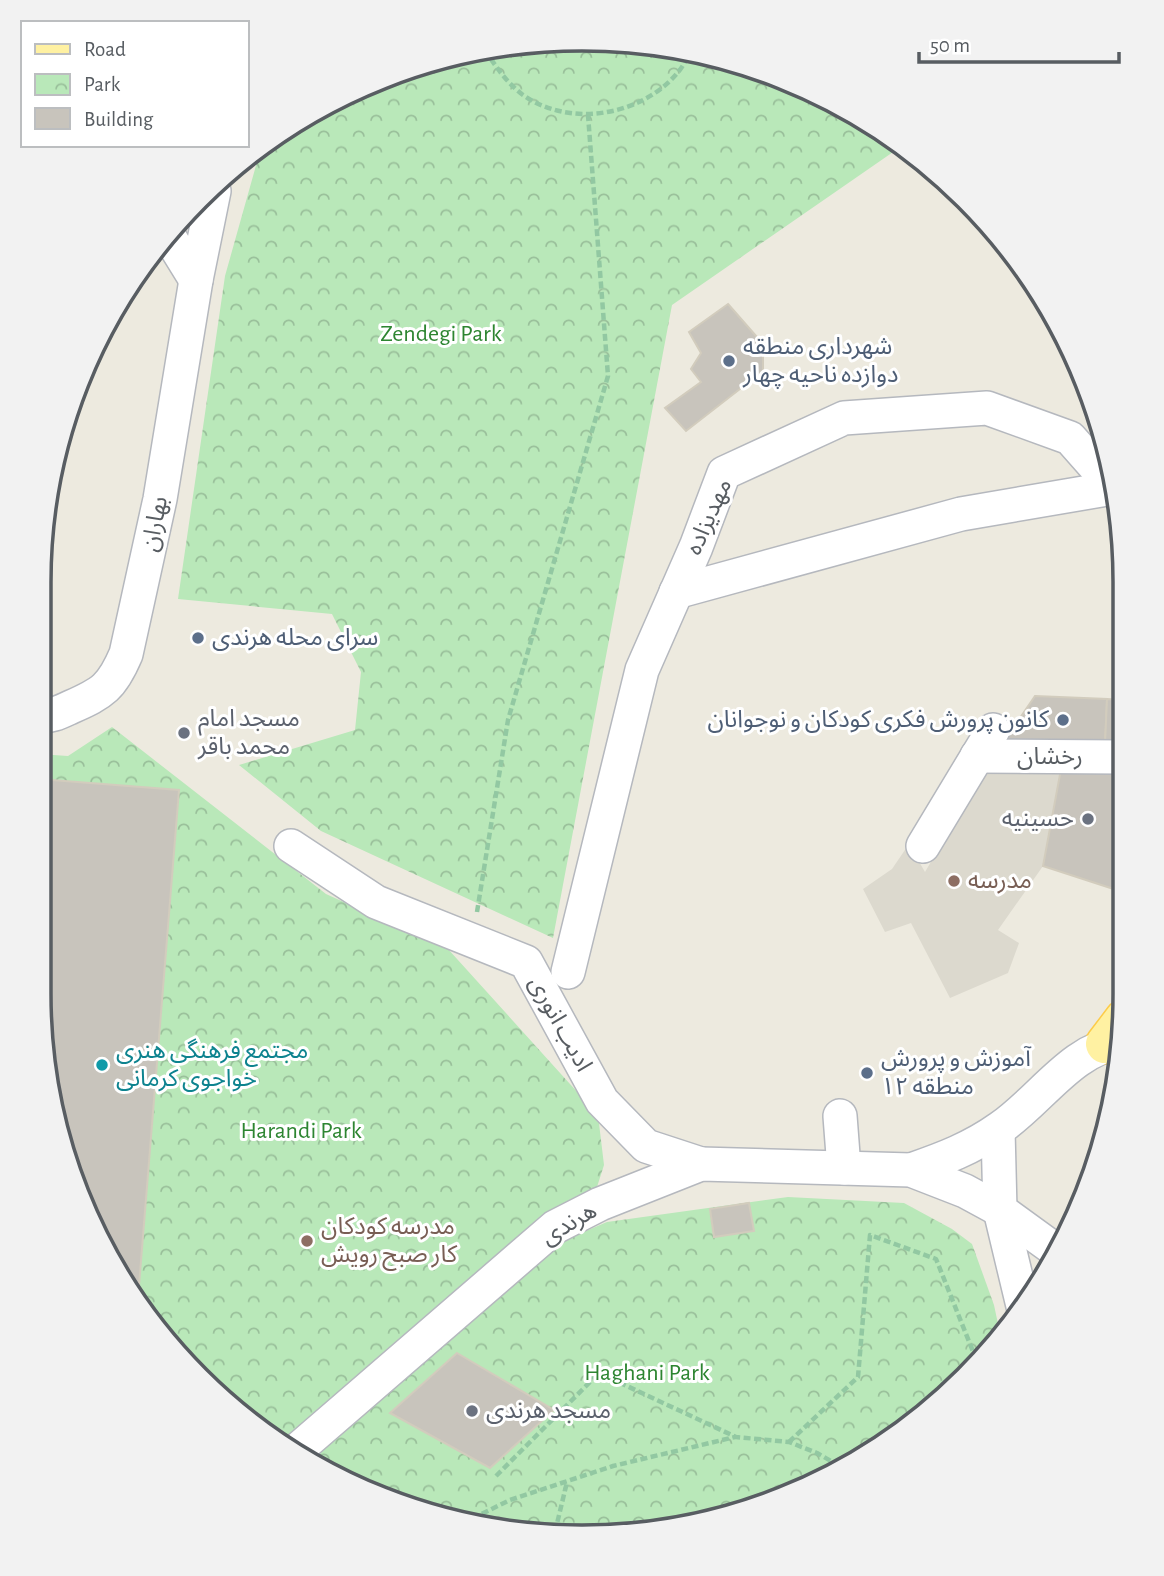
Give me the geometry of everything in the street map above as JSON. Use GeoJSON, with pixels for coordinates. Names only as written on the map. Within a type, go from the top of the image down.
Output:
{"type":"FeatureCollection","features":[{"type":"Feature","properties":{"kind":"street","name":"بهاران"},"geometry":{"type":"LineString","coordinates":[[51,711],[97,696],[117,677],[126,654],[160,499],[196,280],[212,201]]}},
{"type":"Feature","properties":{"kind":"street"},"geometry":{"type":"LineString","coordinates":[[174,244],[196,280]]}},
{"type":"Feature","properties":{"kind":"street","name":"مهدیزاده"},"geometry":{"type":"LineString","coordinates":[[568,972],[642,670],[724,473],[844,418],[986,408],[1070,438],[1102,476]]}},
{"type":"Feature","properties":{"kind":"street"},"geometry":{"type":"LineString","coordinates":[[676,592],[961,514],[1105,490]]}},
{"type":"Feature","properties":{"kind":"street","name":"رخشان"},"geometry":{"type":"LineString","coordinates":[[923,846],[985,743],[1113,756]]}},
{"type":"Feature","properties":{"kind":"street","name":"ادیب انوری"},"geometry":{"type":"LineString","coordinates":[[291,846],[376,902],[526,962],[602,1101],[646,1146],[701,1164]]}},
{"type":"Feature","properties":{"kind":"street","name":"هرندی"},"geometry":{"type":"LineString","coordinates":[[911,1170],[956,1154],[998,1130],[1023,1111],[1077,1060],[1111,1039]]}},
{"type":"Feature","properties":{"kind":"street"},"geometry":{"type":"LineString","coordinates":[[840,1116],[844,1168]]}},
{"type":"Feature","properties":{"kind":"street"},"geometry":{"type":"LineString","coordinates":[[998,1130],[1000,1210],[1020,1294]]}},
{"type":"Feature","properties":{"kind":"street","name":"هرندی"},"geometry":{"type":"LineString","coordinates":[[302,1446],[555,1227],[600,1204],[701,1164],[911,1170],[965,1191],[1000,1210],[1049,1246]]}},
{"type":"Feature","properties":{"kind":"path"},"geometry":{"type":"LineString","coordinates":[[491,59],[500,73],[524,96],[555,110],[588,115],[623,110],[654,94],[680,70],[685,61]]}},
{"type":"Feature","properties":{"kind":"path"},"geometry":{"type":"LineString","coordinates":[[472,940],[508,720],[608,376],[588,115]]}},
{"type":"Feature","properties":{"kind":"path"},"geometry":{"type":"LineString","coordinates":[[789,1442],[858,1377],[870,1235],[936,1259],[973,1353]]}},
{"type":"Feature","properties":{"kind":"path"},"geometry":{"type":"LineString","coordinates":[[496,1476],[599,1374],[736,1437]]}},
{"type":"Feature","properties":{"kind":"path"},"geometry":{"type":"LineString","coordinates":[[479,1515],[510,1500],[613,1465],[736,1437],[789,1442],[832,1462]]}},
{"type":"Feature","properties":{"kind":"path"},"geometry":{"type":"LineString","coordinates":[[557,1524],[567,1481]]}},
{"type":"Feature","properties":{"kind":"shaded area","name":"مدرسه"},"geometry":{"type":"Polygon","coordinates":[[[1061,769],[1043,866],[998,930],[1019,943],[1008,973],[950,998],[911,923],[885,932],[863,889],[892,869],[909,844],[925,872],[985,770],[1061,769]]]}},
{"type":"Feature","properties":{"kind":"green space","name":"Zendegi Park"},"geometry":{"type":"Polygon","coordinates":[[[582,51],[651,55],[686,61],[753,79],[785,91],[848,122],[893,152],[672,305],[553,938],[321,831],[239,765],[355,730],[361,672],[332,614],[178,599],[225,276],[257,163],[316,122],[379,91],[411,79],[478,61],[513,55],[582,51]]]}},
{"type":"Feature","properties":{"kind":"green space","name":"Harandi Park"},"geometry":{"type":"Polygon","coordinates":[[[112,727],[326,894],[448,949],[598,1115],[604,1165],[597,1187],[567,1202],[291,1439],[206,1370],[161,1317],[122,1260],[91,1197],[79,1165],[61,1098],[55,1063],[51,994],[51,755],[68,756],[112,727]]]}},
{"type":"Feature","properties":{"kind":"green space","name":"Haghani Park"},"geometry":{"type":"Polygon","coordinates":[[[788,1197],[904,1203],[952,1229],[972,1244],[998,1323],[958,1370],[932,1393],[877,1436],[848,1454],[785,1485],[753,1497],[686,1515],[617,1524],[513,1521],[478,1515],[411,1497],[379,1485],[313,1452],[534,1253],[607,1222],[788,1197]]]}},
{"type":"Feature","properties":{"kind":"building","name":"شهرداری منطقه دوازده ناحیه چهار"},"geometry":{"type":"Polygon","coordinates":[[[728,304],[763,344],[763,371],[686,431],[665,408],[701,382],[691,369],[701,353],[689,332],[728,304]]]}},
{"type":"Feature","properties":{"kind":"building","name":"کانون پرورش فکری کودکان و نوجوانان"},"geometry":{"type":"Polygon","coordinates":[[[1035,696],[1107,699],[1105,744],[1005,740],[1035,696]]]}},
{"type":"Feature","properties":{"kind":"building"},"geometry":{"type":"Polygon","coordinates":[[[1107,699],[1113,699],[1113,744],[1105,744],[1107,699]]]}},
{"type":"Feature","properties":{"kind":"building","name":"حسینیه"},"geometry":{"type":"Polygon","coordinates":[[[1061,769],[1113,771],[1113,889],[1043,866],[1061,769]]]}},
{"type":"Feature","properties":{"kind":"building","name":"مجتمع فرهنگی هنری خواجوی كرمانی"},"geometry":{"type":"Polygon","coordinates":[[[51,780],[179,790],[139,1287],[122,1260],[91,1197],[79,1165],[61,1098],[52,1029],[51,780]]]}},
{"type":"Feature","properties":{"kind":"building"},"geometry":{"type":"Polygon","coordinates":[[[749,1203],[754,1231],[714,1237],[710,1209],[749,1203]]]}},
{"type":"Feature","properties":{"kind":"building","name":"مسجد هرندی"},"geometry":{"type":"Polygon","coordinates":[[[457,1353],[554,1410],[490,1468],[390,1413],[457,1353]]]}},
{"type":"Feature","properties":{"kind":"place","name":"شهرداری منطقه دوازده ناحیه چهار"},"geometry":{"type":"Point","coordinates":[729,361]}},
{"type":"Feature","properties":{"kind":"place","name":"سرای محله هرندی"},"geometry":{"type":"Point","coordinates":[198,638]}},
{"type":"Feature","properties":{"kind":"place","name":"کانون پرورش فکری کودکان و نوجوانان"},"geometry":{"type":"Point","coordinates":[1063,720]}},
{"type":"Feature","properties":{"kind":"place","name":"مسجد امام محمد باقر"},"geometry":{"type":"Point","coordinates":[184,733]}},
{"type":"Feature","properties":{"kind":"place","name":"حسینیه"},"geometry":{"type":"Point","coordinates":[1088,819]}},
{"type":"Feature","properties":{"kind":"place","name":"مدرسه"},"geometry":{"type":"Point","coordinates":[954,881]}},
{"type":"Feature","properties":{"kind":"place","name":"مجتمع فرهنگی هنری خواجوی كرمانی"},"geometry":{"type":"Point","coordinates":[102,1065]}},
{"type":"Feature","properties":{"kind":"place","name":"آموزش و پرورش منطقه ۱۲"},"geometry":{"type":"Point","coordinates":[867,1073]}},
{"type":"Feature","properties":{"kind":"place","name":"مدرسه کودکان کار صبح رویش"},"geometry":{"type":"Point","coordinates":[307,1241]}},
{"type":"Feature","properties":{"kind":"place","name":"مسجد هرندی"},"geometry":{"type":"Point","coordinates":[472,1411]}}]}
